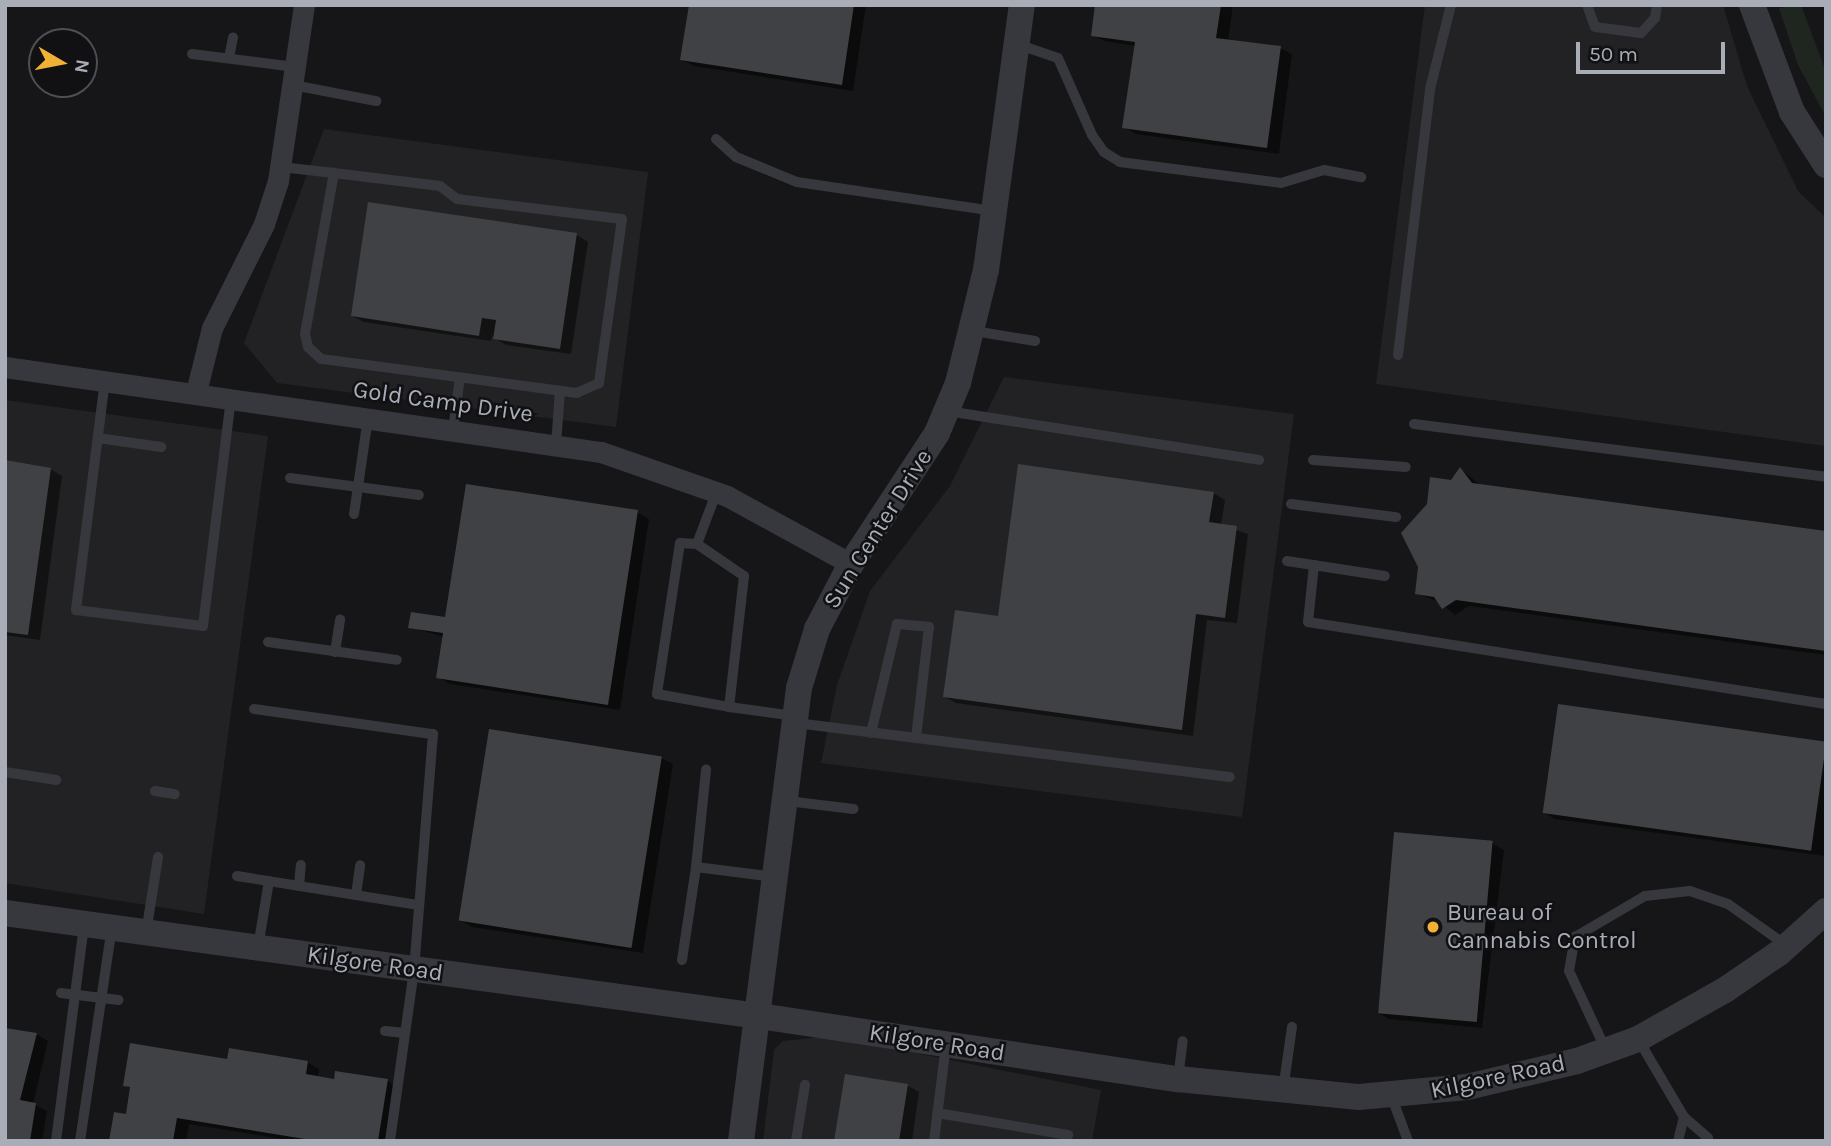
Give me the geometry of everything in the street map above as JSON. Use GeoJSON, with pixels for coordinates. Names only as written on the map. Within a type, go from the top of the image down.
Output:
{"type":"FeatureCollection","features":[{"type":"Feature","properties":{"kind":"street"},"geometry":{"type":"LineString","coordinates":[[196,392],[212,328],[264,225],[281,166],[304,5]]}},
{"type":"Feature","properties":{"kind":"street","name":"Sun Center Drive"},"geometry":{"type":"LineString","coordinates":[[741,1141],[778,877],[799,688],[817,629],[851,564],[937,433],[974,331],[1022,5]]}},
{"type":"Feature","properties":{"kind":"street"},"geometry":{"type":"LineString","coordinates":[[1752,5],[1792,111],[1826,165]]}},
{"type":"Feature","properties":{"kind":"street","name":"Gold Camp Drive"},"geometry":{"type":"LineString","coordinates":[[5,367],[196,392],[601,452],[717,491],[851,564]]}},
{"type":"Feature","properties":{"kind":"street","name":"Kilgore Road"},"geometry":{"type":"LineString","coordinates":[[5,913],[759,1016],[1178,1079],[1282,1091],[1391,1095],[1467,1087],[1638,1039],[1725,990],[1787,946],[1826,911]]}},
{"type":"Feature","properties":{"kind":"lane"},"geometry":{"type":"LineString","coordinates":[[1398,355],[1430,89],[1451,5]]}},
{"type":"Feature","properties":{"kind":"lane"},"geometry":{"type":"LineString","coordinates":[[1587,5],[1595,27],[1642,33],[1655,18],[1657,5]]}},
{"type":"Feature","properties":{"kind":"lane"},"geometry":{"type":"LineString","coordinates":[[229,58],[233,37]]}},
{"type":"Feature","properties":{"kind":"lane"},"geometry":{"type":"LineString","coordinates":[[1017,44],[1058,58],[1092,135],[1104,152],[1120,162],[1281,183],[1324,170],[1361,177]]}},
{"type":"Feature","properties":{"kind":"lane"},"geometry":{"type":"LineString","coordinates":[[192,54],[229,58],[376,101]]}},
{"type":"Feature","properties":{"kind":"lane"},"geometry":{"type":"LineString","coordinates":[[716,139],[736,157],[797,181],[993,211]]}},
{"type":"Feature","properties":{"kind":"lane"},"geometry":{"type":"LineString","coordinates":[[281,166],[440,186],[457,199],[622,219],[599,383],[577,393],[321,359],[308,347],[305,334],[334,173]]}},
{"type":"Feature","properties":{"kind":"lane"},"geometry":{"type":"LineString","coordinates":[[974,331],[1035,341]]}},
{"type":"Feature","properties":{"kind":"lane"},"geometry":{"type":"LineString","coordinates":[[453,430],[460,377]]}},
{"type":"Feature","properties":{"kind":"lane"},"geometry":{"type":"LineString","coordinates":[[105,380],[76,610],[203,626],[231,397]]}},
{"type":"Feature","properties":{"kind":"lane"},"geometry":{"type":"LineString","coordinates":[[555,445],[560,391]]}},
{"type":"Feature","properties":{"kind":"lane"},"geometry":{"type":"LineString","coordinates":[[947,411],[1259,460]]}},
{"type":"Feature","properties":{"kind":"lane"},"geometry":{"type":"LineString","coordinates":[[354,513],[368,418]]}},
{"type":"Feature","properties":{"kind":"lane"},"geometry":{"type":"LineString","coordinates":[[1414,424],[1826,477]]}},
{"type":"Feature","properties":{"kind":"lane"},"geometry":{"type":"LineString","coordinates":[[98,438],[161,447]]}},
{"type":"Feature","properties":{"kind":"lane"},"geometry":{"type":"LineString","coordinates":[[1312,460],[1406,467]]}},
{"type":"Feature","properties":{"kind":"lane"},"geometry":{"type":"LineString","coordinates":[[290,478],[419,495]]}},
{"type":"Feature","properties":{"kind":"lane"},"geometry":{"type":"LineString","coordinates":[[697,544],[717,491]]}},
{"type":"Feature","properties":{"kind":"lane"},"geometry":{"type":"LineString","coordinates":[[1291,505],[1396,517]]}},
{"type":"Feature","properties":{"kind":"lane"},"geometry":{"type":"LineString","coordinates":[[729,707],[744,576],[697,544],[680,543],[657,694],[871,733],[1230,777]]}},
{"type":"Feature","properties":{"kind":"lane"},"geometry":{"type":"LineString","coordinates":[[1287,561],[1385,576]]}},
{"type":"Feature","properties":{"kind":"lane"},"geometry":{"type":"LineString","coordinates":[[1314,565],[1308,622],[1826,704]]}},
{"type":"Feature","properties":{"kind":"lane"},"geometry":{"type":"LineString","coordinates":[[335,652],[340,619]]}},
{"type":"Feature","properties":{"kind":"lane"},"geometry":{"type":"LineString","coordinates":[[871,733],[897,624],[929,627],[916,738]]}},
{"type":"Feature","properties":{"kind":"lane"},"geometry":{"type":"LineString","coordinates":[[268,642],[397,660]]}},
{"type":"Feature","properties":{"kind":"lane"},"geometry":{"type":"LineString","coordinates":[[254,709],[318,724],[378,726],[433,734],[414,970],[390,1141]]}},
{"type":"Feature","properties":{"kind":"lane"},"geometry":{"type":"LineString","coordinates":[[377,739],[378,726]]}},
{"type":"Feature","properties":{"kind":"lane"},"geometry":{"type":"LineString","coordinates":[[681,960],[696,867],[706,770]]}},
{"type":"Feature","properties":{"kind":"lane"},"geometry":{"type":"LineString","coordinates":[[5,772],[56,780]]}},
{"type":"Feature","properties":{"kind":"lane"},"geometry":{"type":"LineString","coordinates":[[155,792],[175,794]]}},
{"type":"Feature","properties":{"kind":"lane"},"geometry":{"type":"LineString","coordinates":[[787,801],[854,809]]}},
{"type":"Feature","properties":{"kind":"lane"},"geometry":{"type":"LineString","coordinates":[[146,933],[158,857]]}},
{"type":"Feature","properties":{"kind":"lane"},"geometry":{"type":"LineString","coordinates":[[299,886],[301,865]]}},
{"type":"Feature","properties":{"kind":"lane"},"geometry":{"type":"LineString","coordinates":[[356,895],[360,865]]}},
{"type":"Feature","properties":{"kind":"lane"},"geometry":{"type":"LineString","coordinates":[[696,867],[778,877]]}},
{"type":"Feature","properties":{"kind":"lane"},"geometry":{"type":"LineString","coordinates":[[237,876],[419,905]]}},
{"type":"Feature","properties":{"kind":"lane"},"geometry":{"type":"LineString","coordinates":[[258,948],[269,881]]}},
{"type":"Feature","properties":{"kind":"lane"},"geometry":{"type":"LineString","coordinates":[[1606,1050],[1569,971],[1575,937],[1645,896],[1690,891],[1728,904],[1787,946]]}},
{"type":"Feature","properties":{"kind":"lane"},"geometry":{"type":"LineString","coordinates":[[56,1141],[84,924]]}},
{"type":"Feature","properties":{"kind":"lane"},"geometry":{"type":"LineString","coordinates":[[58,1129],[81,1136],[112,928]]}},
{"type":"Feature","properties":{"kind":"lane"},"geometry":{"type":"LineString","coordinates":[[61,993],[119,1000]]}},
{"type":"Feature","properties":{"kind":"lane"},"geometry":{"type":"LineString","coordinates":[[1282,1091],[1292,1027]]}},
{"type":"Feature","properties":{"kind":"lane"},"geometry":{"type":"LineString","coordinates":[[385,1031],[405,1033]]}},
{"type":"Feature","properties":{"kind":"lane"},"geometry":{"type":"LineString","coordinates":[[1638,1039],[1684,1117],[1708,1138]]}},
{"type":"Feature","properties":{"kind":"lane"},"geometry":{"type":"LineString","coordinates":[[1178,1079],[1183,1041]]}},
{"type":"Feature","properties":{"kind":"lane"},"geometry":{"type":"LineString","coordinates":[[934,1141],[946,1044]]}},
{"type":"Feature","properties":{"kind":"lane"},"geometry":{"type":"LineString","coordinates":[[68,1055],[93,1058]]}},
{"type":"Feature","properties":{"kind":"lane"},"geometry":{"type":"LineString","coordinates":[[796,1141],[805,1085]]}},
{"type":"Feature","properties":{"kind":"lane"},"geometry":{"type":"LineString","coordinates":[[1391,1095],[1408,1141]]}},
{"type":"Feature","properties":{"kind":"lane"},"geometry":{"type":"LineString","coordinates":[[937,1113],[1068,1135]]}},
{"type":"Feature","properties":{"kind":"lane"},"geometry":{"type":"LineString","coordinates":[[1678,1141],[1684,1117]]}},
{"type":"Feature","properties":{"kind":"shaded area"},"geometry":{"type":"Polygon","coordinates":[[[1425,5],[1723,5],[1747,86],[1798,191],[1826,218],[1826,446],[1376,384],[1425,5]]]}},
{"type":"Feature","properties":{"kind":"shaded area"},"geometry":{"type":"Polygon","coordinates":[[[1801,5],[1826,72],[1826,117],[1798,65],[1779,8],[1801,5]]]}},
{"type":"Feature","properties":{"kind":"shaded area"},"geometry":{"type":"Polygon","coordinates":[[[324,129],[648,172],[616,427],[277,383],[244,343],[324,129]]]}},
{"type":"Feature","properties":{"kind":"shaded area"},"geometry":{"type":"Polygon","coordinates":[[[1004,377],[1294,414],[1242,817],[821,763],[837,685],[870,591],[950,486],[1004,377]]]}},
{"type":"Feature","properties":{"kind":"shaded area"},"geometry":{"type":"Polygon","coordinates":[[[5,400],[268,436],[204,914],[5,883],[5,400]]]}},
{"type":"Feature","properties":{"kind":"shaded area"},"geometry":{"type":"Polygon","coordinates":[[[831,1036],[1101,1090],[1092,1141],[763,1141],[774,1050],[783,1041],[831,1036]]]}},
{"type":"Feature","properties":{"kind":"building"},"geometry":{"type":"Polygon","coordinates":[[[689,5],[854,5],[842,85],[680,60],[689,5]]]}},
{"type":"Feature","properties":{"kind":"building"},"geometry":{"type":"Polygon","coordinates":[[[1095,5],[1221,5],[1216,38],[1281,46],[1267,148],[1122,128],[1135,42],[1091,36],[1095,5]]]}},
{"type":"Feature","properties":{"kind":"building"},"geometry":{"type":"Polygon","coordinates":[[[368,202],[577,233],[560,349],[493,339],[496,320],[482,318],[479,336],[351,316],[368,202]]]}},
{"type":"Feature","properties":{"kind":"building"},"geometry":{"type":"Polygon","coordinates":[[[5,460],[51,468],[28,635],[5,632],[5,460]]]}},
{"type":"Feature","properties":{"kind":"building"},"geometry":{"type":"Polygon","coordinates":[[[1018,464],[1214,492],[1209,522],[1237,526],[1225,618],[1196,614],[1182,730],[943,697],[955,610],[998,616],[1018,464]]]}},
{"type":"Feature","properties":{"kind":"building"},"geometry":{"type":"Polygon","coordinates":[[[1460,467],[1472,483],[1826,531],[1826,651],[1456,600],[1442,609],[1434,597],[1415,594],[1418,567],[1401,533],[1427,504],[1430,477],[1451,480],[1460,467]]]}},
{"type":"Feature","properties":{"kind":"building"},"geometry":{"type":"Polygon","coordinates":[[[466,484],[638,510],[608,705],[436,678],[443,633],[408,628],[411,612],[445,617],[466,484]]]}},
{"type":"Feature","properties":{"kind":"building"},"geometry":{"type":"Polygon","coordinates":[[[1558,704],[1826,742],[1811,851],[1543,813],[1558,704]]]}},
{"type":"Feature","properties":{"kind":"building"},"geometry":{"type":"Polygon","coordinates":[[[489,729],[662,756],[631,948],[459,921],[489,729]]]}},
{"type":"Feature","properties":{"kind":"building","name":"Bureau of Cannabis Control"},"geometry":{"type":"Polygon","coordinates":[[[1394,832],[1493,841],[1477,1022],[1378,1013],[1394,832]]]}},
{"type":"Feature","properties":{"kind":"building"},"geometry":{"type":"Polygon","coordinates":[[[5,1028],[37,1033],[20,1100],[36,1103],[30,1141],[5,1141],[5,1028]]]}},
{"type":"Feature","properties":{"kind":"building"},"geometry":{"type":"Polygon","coordinates":[[[130,1043],[227,1059],[229,1048],[308,1061],[306,1074],[334,1079],[335,1071],[388,1079],[378,1141],[317,1141],[177,1118],[173,1141],[109,1141],[114,1112],[126,1114],[130,1087],[123,1086],[130,1043]]]}},
{"type":"Feature","properties":{"kind":"building"},"geometry":{"type":"Polygon","coordinates":[[[845,1074],[908,1084],[899,1141],[834,1141],[845,1074]]]}},
{"type":"Feature","properties":{"kind":"place","name":"Bureau of Cannabis Control"},"geometry":{"type":"Point","coordinates":[1433,927]}}]}
